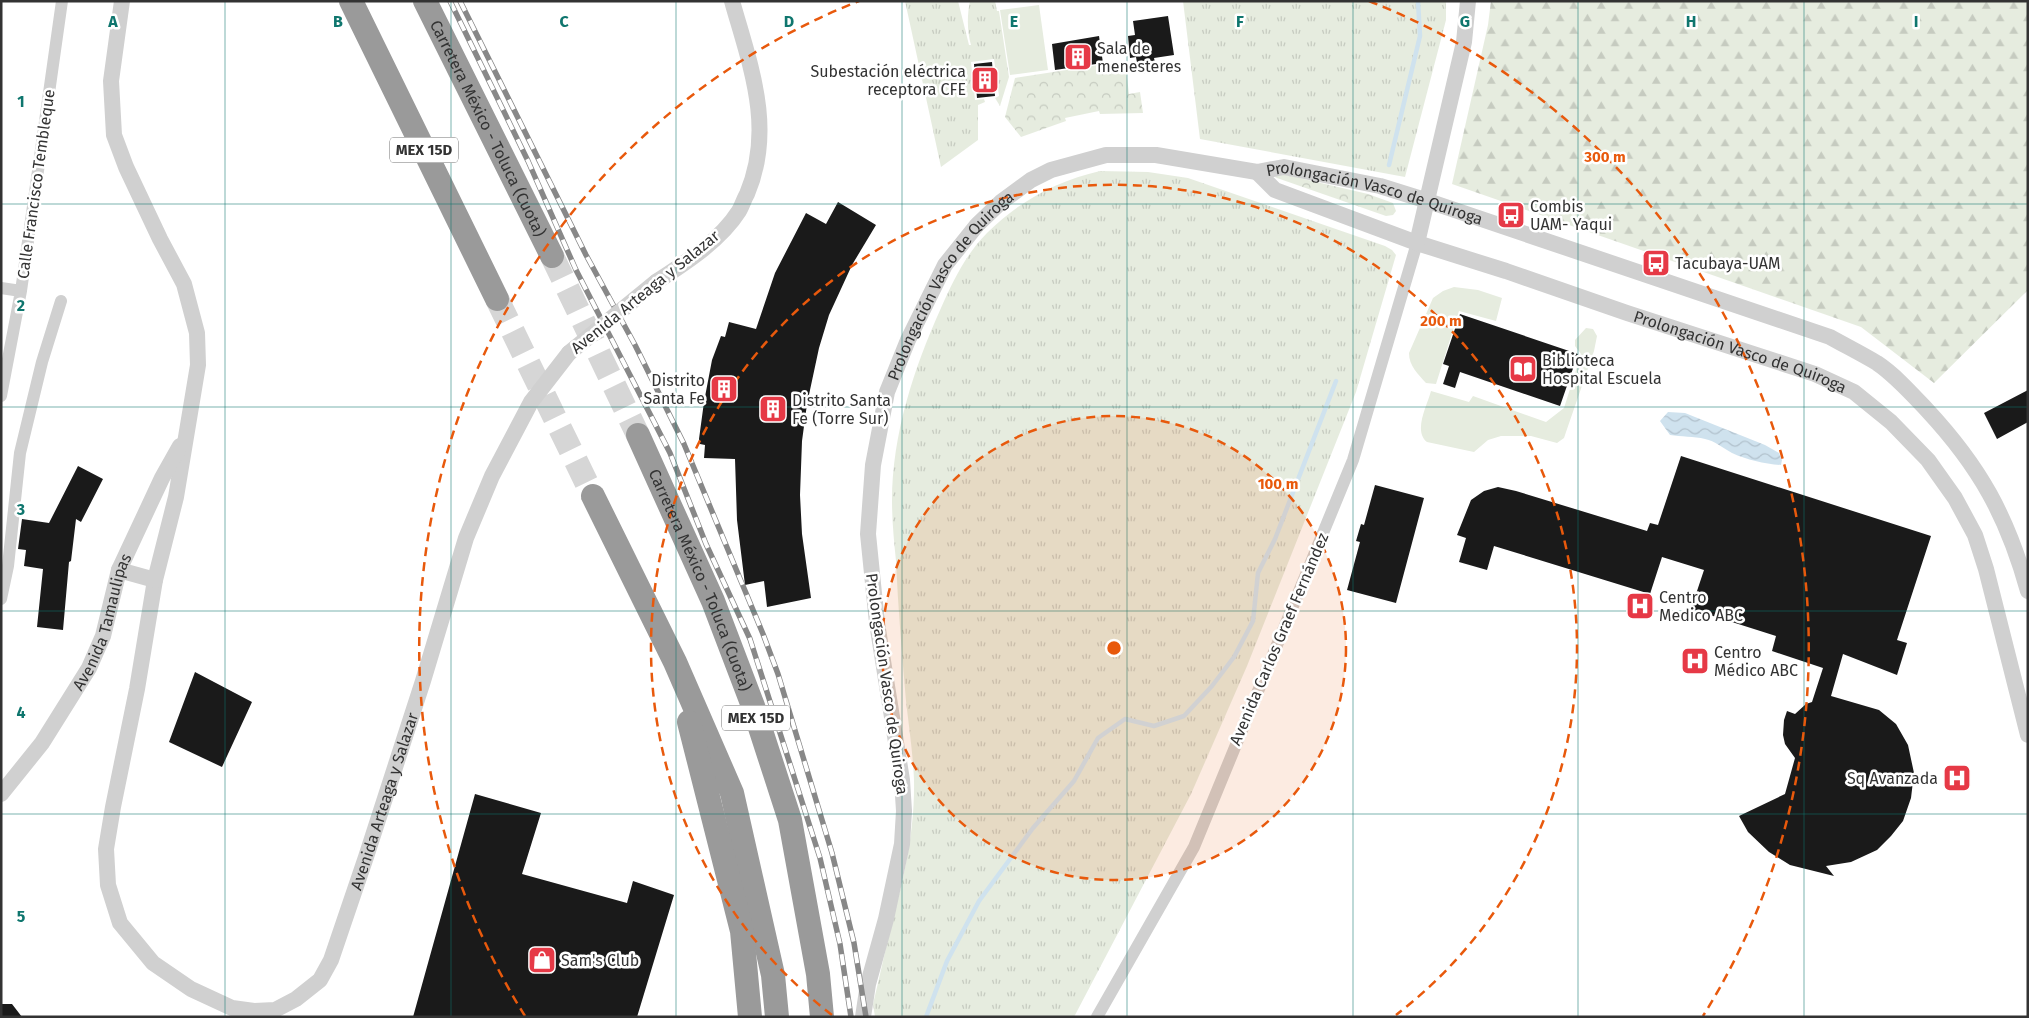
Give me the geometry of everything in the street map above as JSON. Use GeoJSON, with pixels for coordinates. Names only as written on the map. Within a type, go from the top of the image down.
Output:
{"type":"FeatureCollection","features":[{"type":"Feature","properties":{"kind":"highway","name":"MEX 15D"},"geometry":{"type":"LineString","coordinates":[[351,1],[497,298]]}},
{"type":"Feature","properties":{"kind":"highway","name":"Carretera México - Toluca (Cuota)"},"geometry":{"type":"LineString","coordinates":[[425,1],[552,256]]}},
{"type":"Feature","properties":{"kind":"highway","name":"Carretera México - Toluca (Cuota)"},"geometry":{"type":"LineString","coordinates":[[638,435],[713,601],[752,706],[790,820],[818,974],[822,1017]]}},
{"type":"Feature","properties":{"kind":"highway","name":"MEX 15D"},"geometry":{"type":"LineString","coordinates":[[593,496],[675,662],[732,793],[773,975],[777,1017]]}},
{"type":"Feature","properties":{"kind":"highway"},"geometry":{"type":"LineString","coordinates":[[675,662],[696,753],[742,932],[750,1017]]}},
{"type":"Feature","properties":{"kind":"street","name":"Calle Francisco Tembleque"},"geometry":{"type":"LineString","coordinates":[[1,396],[21,291],[62,1]]}},
{"type":"Feature","properties":{"kind":"street","name":"Avenida Arteaga y Salazar"},"geometry":{"type":"LineString","coordinates":[[122,1],[111,81],[114,135],[126,167],[160,239],[184,284],[197,333],[198,365],[176,497],[155,580],[134,708],[106,849],[108,885],[120,923],[153,963],[191,989],[232,1008],[254,1011],[275,1010],[296,999],[320,980],[331,960],[423,681],[466,538],[492,476],[531,402],[569,353],[656,282],[713,241],[739,211],[753,179],[760,140],[755,85],[732,1]]}},
{"type":"Feature","properties":{"kind":"street"},"geometry":{"type":"LineString","coordinates":[[1417,243],[1464,42],[1468,1]]}},
{"type":"Feature","properties":{"kind":"street","name":"Prolongación Vasco de Quiroga"},"geometry":{"type":"LineString","coordinates":[[863,1017],[868,984],[886,919],[902,844],[904,811],[899,761],[877,623],[868,534],[873,465],[887,392],[908,340],[945,265],[977,225],[1001,202],[1031,180],[1059,168],[1106,155],[1156,155],[1257,172],[1284,167],[1380,186],[1830,337],[1878,364],[1914,395],[1952,437],[1985,484],[2005,523],[2019,559],[2028,591]]}},
{"type":"Feature","properties":{"kind":"street","name":"Prolongación Vasco de Quiroga"},"geometry":{"type":"LineString","coordinates":[[1257,172],[1275,190],[1417,243],[1506,270],[1627,313],[1815,374],[1854,392],[1891,422],[1928,460],[1955,498],[1975,535],[1988,578],[2028,735]]}},
{"type":"Feature","properties":{"kind":"street","name":"Avenida Carlos Graef Fernández"},"geometry":{"type":"LineString","coordinates":[[1097,1017],[1194,847],[1353,460],[1417,243]]}},
{"type":"Feature","properties":{"kind":"street"},"geometry":{"type":"LineString","coordinates":[[1,288],[21,291]]}},
{"type":"Feature","properties":{"kind":"street"},"geometry":{"type":"LineString","coordinates":[[1,599],[8,566],[20,453],[42,362],[61,301]]}},
{"type":"Feature","properties":{"kind":"street","name":"Avenida Tamaulipas"},"geometry":{"type":"LineString","coordinates":[[1,794],[42,743],[89,668],[103,636],[119,570],[158,486],[185,438]]}},
{"type":"Feature","properties":{"kind":"street"},"geometry":{"type":"LineString","coordinates":[[119,570],[155,580]]}},
{"type":"Feature","properties":{"kind":"green space"},"geometry":{"type":"Polygon","coordinates":[[[905,1],[958,1],[969,45],[971,45],[968,23],[970,1],[995,1],[997,11],[999,11],[1009,77],[1000,106],[995,98],[999,96],[994,59],[971,62],[975,100],[984,99],[985,102],[978,105],[978,140],[941,167],[905,1]]]}},
{"type":"Feature","properties":{"kind":"green space"},"geometry":{"type":"Polygon","coordinates":[[[1183,1],[1446,1],[1446,20],[1405,177],[1200,139],[1183,1]]]}},
{"type":"Feature","properties":{"kind":"green space"},"geometry":{"type":"Polygon","coordinates":[[[1491,1],[2028,1],[2028,290],[1934,383],[1861,327],[1452,184],[1488,25],[1491,1]]]}},
{"type":"Feature","properties":{"kind":"green space"},"geometry":{"type":"Polygon","coordinates":[[[1039,5],[1048,70],[1010,75],[1000,10],[1039,5]]]}},
{"type":"Feature","properties":{"kind":"green space"},"geometry":{"type":"Polygon","coordinates":[[[1125,61],[1129,94],[1140,92],[1143,113],[1100,114],[1099,111],[1065,118],[1066,121],[1021,137],[1005,117],[1015,78],[1125,61]]]}},
{"type":"Feature","properties":{"kind":"green space"},"geometry":{"type":"Polygon","coordinates":[[[1100,171],[1148,172],[1188,178],[1385,246],[1396,255],[1356,392],[1247,666],[1191,794],[1074,1017],[875,1017],[873,1004],[904,875],[914,800],[914,780],[903,666],[892,508],[896,451],[906,402],[931,331],[961,268],[979,241],[999,222],[1025,202],[1069,180],[1100,171]]]}},
{"type":"Feature","properties":{"kind":"green space"},"geometry":{"type":"Polygon","coordinates":[[[1278,173],[1368,194],[1393,203],[1396,211],[1393,215],[1386,216],[1277,178],[1275,177],[1278,173]]]}},
{"type":"Feature","properties":{"kind":"green space"},"geometry":{"type":"Polygon","coordinates":[[[1454,287],[1478,290],[1502,298],[1496,321],[1459,311],[1436,384],[1426,383],[1412,366],[1409,353],[1433,298],[1443,291],[1454,287]]]}},
{"type":"Feature","properties":{"kind":"green space"},"geometry":{"type":"Polygon","coordinates":[[[1586,328],[1593,329],[1597,336],[1594,351],[1564,438],[1557,443],[1531,436],[1501,436],[1488,440],[1474,452],[1427,442],[1423,437],[1421,432],[1422,418],[1431,391],[1469,402],[1473,396],[1546,422],[1564,408],[1581,354],[1575,346],[1575,340],[1586,328]]]}},
{"type":"Feature","properties":{"kind":"water"},"geometry":{"type":"Polygon","coordinates":[[[1668,412],[1685,413],[1765,445],[1779,453],[1782,460],[1781,465],[1762,463],[1744,458],[1709,440],[1670,435],[1660,421],[1668,412]]]}},
{"type":"Feature","properties":{"kind":"building"},"geometry":{"type":"Polygon","coordinates":[[[1168,16],[1174,55],[1154,58],[1157,71],[1139,74],[1136,57],[1130,58],[1128,36],[1135,35],[1133,21],[1168,16]]]}},
{"type":"Feature","properties":{"kind":"building","name":"Sala de menesteres"},"geometry":{"type":"Polygon","coordinates":[[[1099,36],[1103,63],[1055,70],[1052,44],[1099,36]]]}},
{"type":"Feature","properties":{"kind":"building","name":"Subestación eléctrica receptora CFE"},"geometry":{"type":"Polygon","coordinates":[[[992,62],[995,96],[977,98],[974,64],[992,62]]]}},
{"type":"Feature","properties":{"kind":"building","name":"Distrito Santa Fe (Torre Sur)"},"geometry":{"type":"Polygon","coordinates":[[[838,202],[876,225],[852,265],[829,315],[819,348],[807,404],[802,441],[800,495],[802,534],[811,598],[767,607],[764,581],[745,585],[737,520],[735,459],[704,458],[705,445],[700,444],[699,439],[704,402],[712,360],[721,336],[725,337],[729,322],[756,329],[775,273],[806,213],[826,224],[838,202]]]}},
{"type":"Feature","properties":{"kind":"building"},"geometry":{"type":"Polygon","coordinates":[[[1460,314],[1578,354],[1560,406],[1460,372],[1455,388],[1443,384],[1449,366],[1443,364],[1460,314]]]}},
{"type":"Feature","properties":{"kind":"building"},"geometry":{"type":"Polygon","coordinates":[[[2028,390],[2028,422],[1997,439],[1984,413],[2028,390]]]}},
{"type":"Feature","properties":{"kind":"building"},"geometry":{"type":"Polygon","coordinates":[[[1681,456],[1931,536],[1897,640],[1907,643],[1897,675],[1843,654],[1831,696],[1879,710],[1896,724],[1908,745],[1914,773],[1911,798],[1903,821],[1877,850],[1851,862],[1826,866],[1834,876],[1790,865],[1769,852],[1748,832],[1739,816],[1785,794],[1795,758],[1785,744],[1783,735],[1784,720],[1787,711],[1795,714],[1806,704],[1812,702],[1823,668],[1772,651],[1776,636],[1691,609],[1704,570],[1662,557],[1650,594],[1494,546],[1487,570],[1459,562],[1466,538],[1457,535],[1471,500],[1484,491],[1498,487],[1516,491],[1647,531],[1650,523],[1658,525],[1681,456]]]}},
{"type":"Feature","properties":{"kind":"building"},"geometry":{"type":"Polygon","coordinates":[[[78,466],[103,479],[81,522],[76,519],[71,561],[69,562],[63,630],[37,627],[43,569],[24,566],[26,550],[18,549],[22,519],[49,523],[78,466]]]}},
{"type":"Feature","properties":{"kind":"building"},"geometry":{"type":"Polygon","coordinates":[[[1375,485],[1424,498],[1396,603],[1347,590],[1360,542],[1356,541],[1361,524],[1364,525],[1375,485]]]}},
{"type":"Feature","properties":{"kind":"building"},"geometry":{"type":"Polygon","coordinates":[[[195,672],[252,702],[222,767],[169,742],[195,672]]]}},
{"type":"Feature","properties":{"kind":"building","name":"Sam's Club"},"geometry":{"type":"Polygon","coordinates":[[[475,794],[541,813],[522,874],[627,903],[633,881],[674,895],[637,1017],[413,1017],[475,794]]]}},
{"type":"Feature","properties":{"kind":"building"},"geometry":{"type":"Polygon","coordinates":[[[1,1004],[12,1004],[22,1017],[1,1017],[1,1004]]]}},
{"type":"Feature","properties":{"kind":"waterway"},"geometry":{"type":"LineString","coordinates":[[1389,165],[1420,36],[1418,1]]}},
{"type":"Feature","properties":{"kind":"waterway"},"geometry":{"type":"LineString","coordinates":[[926,1017],[947,961],[979,901],[1033,828],[1074,781],[1098,738],[1125,719],[1154,726],[1184,716],[1212,686],[1234,657],[1253,621],[1258,573],[1275,539],[1336,381]]}},
{"type":"Feature","properties":{"kind":"tunnel"},"geometry":{"type":"LineString","coordinates":[[552,256],[638,435]]}},
{"type":"Feature","properties":{"kind":"tunnel"},"geometry":{"type":"LineString","coordinates":[[497,299],[593,496]]}},
{"type":"Feature","properties":{"kind":"railway"},"geometry":{"type":"LineString","coordinates":[[450,1],[528,161],[576,270],[670,453],[706,544],[750,639],[820,858],[840,944],[851,1017]]}},
{"type":"Feature","properties":{"kind":"railway"},"geometry":{"type":"LineString","coordinates":[[460,1],[586,255],[635,345],[684,444],[763,634],[778,674],[832,853],[854,943],[866,1017]]}},
{"type":"Feature","properties":{"kind":"place","name":"Sala de menesteres"},"geometry":{"type":"Point","coordinates":[1078,57]}},
{"type":"Feature","properties":{"kind":"place","name":"Subestación eléctrica receptora CFE"},"geometry":{"type":"Point","coordinates":[985,80]}},
{"type":"Feature","properties":{"kind":"place","name":"Combis UAM- Yaqui"},"geometry":{"type":"Point","coordinates":[1511,215]}},
{"type":"Feature","properties":{"kind":"place","name":"Tacubaya-UAM"},"geometry":{"type":"Point","coordinates":[1656,263]}},
{"type":"Feature","properties":{"kind":"place","name":"Biblioteca Hospital Escuela"},"geometry":{"type":"Point","coordinates":[1523,369]}},
{"type":"Feature","properties":{"kind":"place","name":"Distrito Santa Fe"},"geometry":{"type":"Point","coordinates":[724,389]}},
{"type":"Feature","properties":{"kind":"place","name":"Distrito Santa Fe (Torre Sur)"},"geometry":{"type":"Point","coordinates":[773,409]}},
{"type":"Feature","properties":{"kind":"place","name":"Centro Medico ABC"},"geometry":{"type":"Point","coordinates":[1640,606]}},
{"type":"Feature","properties":{"kind":"place","name":"Centro Médico ABC"},"geometry":{"type":"Point","coordinates":[1695,661]}},
{"type":"Feature","properties":{"kind":"place","name":"Sq Avanzada"},"geometry":{"type":"Point","coordinates":[1957,778]}},
{"type":"Feature","properties":{"kind":"place","name":"Sam's Club"},"geometry":{"type":"Point","coordinates":[542,960]}}]}
